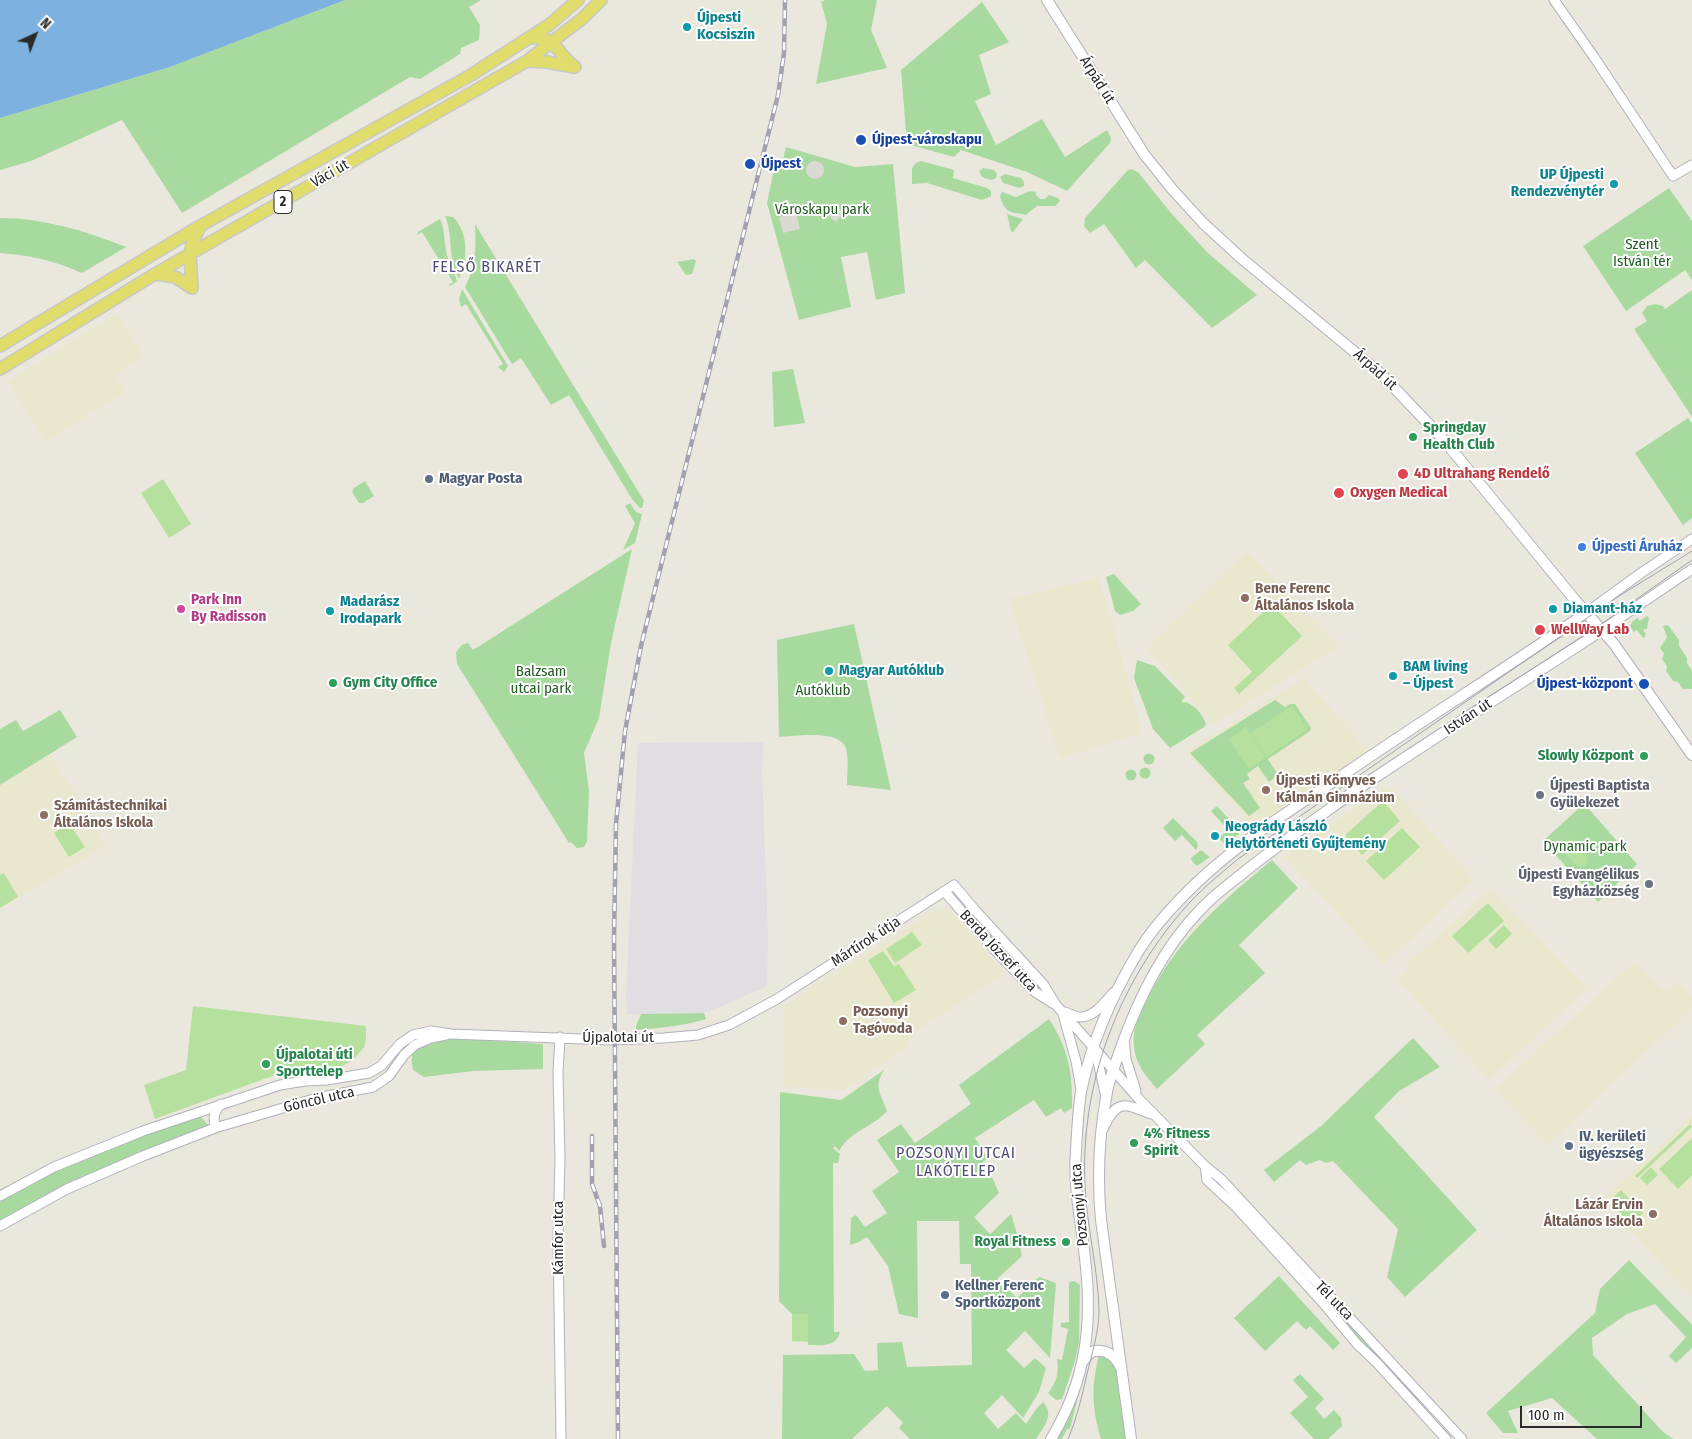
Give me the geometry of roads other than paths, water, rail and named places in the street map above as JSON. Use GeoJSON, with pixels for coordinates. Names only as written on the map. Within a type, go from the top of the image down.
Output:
{"type":"FeatureCollection","features":[{"type":"Feature","properties":{"kind":"main road","name":"Váci út"},"geometry":{"type":"LineString","coordinates":[[0,346],[152,257],[200,226],[470,76],[530,38],[578,0]]}},
{"type":"Feature","properties":{"kind":"main road","name":"Váci út"},"geometry":{"type":"LineString","coordinates":[[0,369],[156,274],[527,61],[583,18],[601,0]]}},
{"type":"Feature","properties":{"kind":"main road","name":"Árpád út"},"geometry":{"type":"LineString","coordinates":[[1047,0],[1144,154],[1185,204],[1241,258],[1346,344],[1397,390],[1452,450],[1618,649],[1692,755]]}},
{"type":"Feature","properties":{"kind":"main road"},"geometry":{"type":"LineString","coordinates":[[527,61],[575,67],[552,42],[541,37],[530,38]]}},
{"type":"Feature","properties":{"kind":"main road"},"geometry":{"type":"LineString","coordinates":[[156,274],[175,276],[192,288],[190,255],[192,244],[200,226]]}},
{"type":"Feature","properties":{"kind":"main road"},"geometry":{"type":"LineString","coordinates":[[152,257],[165,252],[169,254],[166,264],[156,274]]}},
{"type":"Feature","properties":{"kind":"main road","name":"István út"},"geometry":{"type":"LineString","coordinates":[[1268,826],[1586,612]]}},
{"type":"Feature","properties":{"kind":"main road","name":"István út"},"geometry":{"type":"LineString","coordinates":[[1247,870],[1290,836],[1392,766],[1602,630]]}},
{"type":"Feature","properties":{"kind":"main road","name":"Pozsonyi utca"},"geometry":{"type":"LineString","coordinates":[[1051,1439],[1068,1408],[1079,1379],[1086,1341],[1089,1312],[1087,1277],[1078,1210],[1076,1154],[1082,1092],[1094,1046],[1119,987],[1139,951],[1165,916],[1206,875],[1268,826]]}},
{"type":"Feature","properties":{"kind":"main road","name":"Pozsonyi utca"},"geometry":{"type":"LineString","coordinates":[[1131,1439],[1104,1250],[1099,1194],[1101,1134],[1106,1099],[1124,1038],[1146,986],[1172,944],[1200,909],[1247,870]]}},
{"type":"Feature","properties":{"kind":"main road","name":"Pozsonyi utca"},"geometry":{"type":"LineString","coordinates":[[1081,1364],[1091,1352],[1104,1351],[1116,1359],[1122,1374]]}},
{"type":"Feature","properties":{"kind":"street"},"geometry":{"type":"LineString","coordinates":[[1554,0],[1673,176],[1692,165]]}},
{"type":"Feature","properties":{"kind":"street","name":"István út"},"geometry":{"type":"LineString","coordinates":[[1586,612],[1692,539]]}},
{"type":"Feature","properties":{"kind":"street","name":"István út"},"geometry":{"type":"LineString","coordinates":[[1602,630],[1692,569]]}},
{"type":"Feature","properties":{"kind":"street","name":"Mártírok útja"},"geometry":{"type":"LineString","coordinates":[[777,999],[954,885]]}},
{"type":"Feature","properties":{"kind":"street","name":"Berda József utca"},"geometry":{"type":"LineString","coordinates":[[954,885],[1044,985],[1059,1008],[1094,1046]]}},
{"type":"Feature","properties":{"kind":"street","name":"Berda József utca"},"geometry":{"type":"LineString","coordinates":[[945,892],[994,949],[1035,992],[1059,1008]]}},
{"type":"Feature","properties":{"kind":"street"},"geometry":{"type":"LineString","coordinates":[[994,949],[1003,941]]}},
{"type":"Feature","properties":{"kind":"street"},"geometry":{"type":"LineString","coordinates":[[1059,1008],[1077,1017],[1087,1016],[1099,1008],[1119,987]]}},
{"type":"Feature","properties":{"kind":"street","name":"Újpalotai út"},"geometry":{"type":"LineString","coordinates":[[451,1034],[612,1040],[698,1035],[729,1025],[777,999]]}},
{"type":"Feature","properties":{"kind":"street"},"geometry":{"type":"LineString","coordinates":[[1059,1008],[1076,1061],[1082,1092]]}},
{"type":"Feature","properties":{"kind":"street","name":"Göncöl utca"},"geometry":{"type":"LineString","coordinates":[[0,1196],[54,1167],[142,1131],[280,1085],[369,1073],[381,1066],[400,1044],[413,1035],[431,1031],[451,1034]]}},
{"type":"Feature","properties":{"kind":"street","name":"Göncöl utca"},"geometry":{"type":"LineString","coordinates":[[0,1226],[67,1189],[143,1156],[215,1128],[317,1098],[373,1088],[389,1076],[401,1058],[416,1045],[431,1038],[451,1034]]}},
{"type":"Feature","properties":{"kind":"street","name":"Kámfor utca"},"geometry":{"type":"LineString","coordinates":[[560,1037],[558,1073],[560,1159],[558,1239],[561,1439]]}},
{"type":"Feature","properties":{"kind":"street"},"geometry":{"type":"LineString","coordinates":[[1124,1038],[1126,1059],[1139,1099]]}},
{"type":"Feature","properties":{"kind":"street"},"geometry":{"type":"LineString","coordinates":[[1094,1046],[1114,1069]]}},
{"type":"Feature","properties":{"kind":"street"},"geometry":{"type":"LineString","coordinates":[[1094,1046],[1106,1099]]}},
{"type":"Feature","properties":{"kind":"street","name":"Tél utca"},"geometry":{"type":"LineString","coordinates":[[1114,1069],[1139,1099],[1205,1166],[1221,1179],[1462,1439]]}},
{"type":"Feature","properties":{"kind":"street"},"geometry":{"type":"LineString","coordinates":[[215,1128],[213,1119],[215,1111],[222,1104]]}},
{"type":"Feature","properties":{"kind":"street"},"geometry":{"type":"LineString","coordinates":[[1101,1134],[1110,1115],[1116,1108],[1122,1105],[1131,1106],[1155,1115]]}},
{"type":"Feature","properties":{"kind":"street"},"geometry":{"type":"LineString","coordinates":[[196,1113],[204,1115],[215,1128]]}},
{"type":"Feature","properties":{"kind":"street","name":"Tél utca"},"geometry":{"type":"LineString","coordinates":[[1205,1166],[1207,1180],[1242,1214],[1446,1439]]}},
{"type":"Feature","properties":{"kind":"water"},"geometry":{"type":"Polygon","coordinates":[[[0,0],[345,0],[170,67],[0,118],[0,0]]]}},
{"type":"Feature","properties":{"kind":"tram line"},"geometry":{"type":"LineString","coordinates":[[1068,1439],[1081,1399],[1099,1318],[1097,1279],[1085,1186],[1085,1149],[1089,1111],[1096,1075],[1107,1039],[1139,971],[1160,940],[1196,896],[1238,859],[1619,596],[1692,551]]}},
{"type":"Feature","properties":{"kind":"tram line"},"geometry":{"type":"LineString","coordinates":[[1460,715],[1590,632],[1692,560]]}},
{"type":"Feature","properties":{"kind":"railway"},"geometry":{"type":"LineString","coordinates":[[618,1439],[614,939],[616,824],[625,731],[641,646],[778,95],[784,53],[785,0]]}},
{"type":"Feature","properties":{"kind":"railway"},"geometry":{"type":"LineString","coordinates":[[592,1136],[592,1184],[600,1206],[604,1246]]}},
{"type":"Feature","properties":{"kind":"place","name":"Újpesti Kocsiszín"},"geometry":{"type":"Point","coordinates":[687,27]}},
{"type":"Feature","properties":{"kind":"place","name":"Újpest-városkapu"},"geometry":{"type":"Point","coordinates":[861,140]}},
{"type":"Feature","properties":{"kind":"place","name":"Újpest"},"geometry":{"type":"Point","coordinates":[750,164]}},
{"type":"Feature","properties":{"kind":"place","name":"UP Újpesti Rendezvénytér"},"geometry":{"type":"Point","coordinates":[1614,184]}},
{"type":"Feature","properties":{"kind":"place","name":"Springday Health Club"},"geometry":{"type":"Point","coordinates":[1413,437]}},
{"type":"Feature","properties":{"kind":"place","name":"4D Ultrahang Rendelő"},"geometry":{"type":"Point","coordinates":[1403,474]}},
{"type":"Feature","properties":{"kind":"place","name":"Magyar Posta"},"geometry":{"type":"Point","coordinates":[429,479]}},
{"type":"Feature","properties":{"kind":"place","name":"Oxygen Medical"},"geometry":{"type":"Point","coordinates":[1339,493]}},
{"type":"Feature","properties":{"kind":"place","name":"Újpesti Áruház"},"geometry":{"type":"Point","coordinates":[1582,547]}},
{"type":"Feature","properties":{"kind":"place","name":"Bene Ferenc Általános Iskola"},"geometry":{"type":"Point","coordinates":[1245,598]}},
{"type":"Feature","properties":{"kind":"place","name":"Park Inn By Radisson"},"geometry":{"type":"Point","coordinates":[181,609]}},
{"type":"Feature","properties":{"kind":"place","name":"Diamant-ház"},"geometry":{"type":"Point","coordinates":[1553,609]}},
{"type":"Feature","properties":{"kind":"place","name":"Madarász Irodapark"},"geometry":{"type":"Point","coordinates":[330,611]}},
{"type":"Feature","properties":{"kind":"place","name":"WellWay Lab"},"geometry":{"type":"Point","coordinates":[1540,630]}},
{"type":"Feature","properties":{"kind":"place","name":"Magyar Autóklub"},"geometry":{"type":"Point","coordinates":[829,671]}},
{"type":"Feature","properties":{"kind":"place","name":"BAM living – Újpest"},"geometry":{"type":"Point","coordinates":[1393,676]}},
{"type":"Feature","properties":{"kind":"place","name":"Gym City Office"},"geometry":{"type":"Point","coordinates":[333,683]}},
{"type":"Feature","properties":{"kind":"place","name":"Újpest-központ"},"geometry":{"type":"Point","coordinates":[1644,684]}},
{"type":"Feature","properties":{"kind":"place","name":"Slowly Központ"},"geometry":{"type":"Point","coordinates":[1644,756]}},
{"type":"Feature","properties":{"kind":"place","name":"Újpesti Könyves Kálmán Gimnázium"},"geometry":{"type":"Point","coordinates":[1266,790]}},
{"type":"Feature","properties":{"kind":"place","name":"Újpesti Baptista Gyülekezet"},"geometry":{"type":"Point","coordinates":[1540,795]}},
{"type":"Feature","properties":{"kind":"place","name":"Számítástechnikai Általános Iskola"},"geometry":{"type":"Point","coordinates":[44,815]}},
{"type":"Feature","properties":{"kind":"place","name":"Neogrády László Helytörténeti Gyűjtemény"},"geometry":{"type":"Point","coordinates":[1215,836]}},
{"type":"Feature","properties":{"kind":"place","name":"Újpesti Evangélikus Egyházközség"},"geometry":{"type":"Point","coordinates":[1649,884]}},
{"type":"Feature","properties":{"kind":"place","name":"Pozsonyi Tagóvoda"},"geometry":{"type":"Point","coordinates":[843,1021]}},
{"type":"Feature","properties":{"kind":"place","name":"Újpalotai úti Sporttelep"},"geometry":{"type":"Point","coordinates":[266,1064]}},
{"type":"Feature","properties":{"kind":"place","name":"4% Fitness Spirit"},"geometry":{"type":"Point","coordinates":[1134,1143]}},
{"type":"Feature","properties":{"kind":"place","name":"IV. kerületi ügyészség"},"geometry":{"type":"Point","coordinates":[1569,1146]}},
{"type":"Feature","properties":{"kind":"place","name":"Lázár Ervin Általános Iskola"},"geometry":{"type":"Point","coordinates":[1653,1214]}},
{"type":"Feature","properties":{"kind":"place","name":"Royal Fitness"},"geometry":{"type":"Point","coordinates":[1066,1242]}},
{"type":"Feature","properties":{"kind":"place","name":"Kellner Ferenc Sportközpont"},"geometry":{"type":"Point","coordinates":[945,1295]}},
{"type":"Feature","properties":{"kind":"district","name":"FELSŐ BIKARÉT"},"geometry":{"type":"Point","coordinates":[487,268]}},
{"type":"Feature","properties":{"kind":"district","name":"POZSONYI UTCAI LAKÓTELEP"},"geometry":{"type":"Point","coordinates":[956,1163]}},
{"type":"Feature","properties":{"kind":"park label","name":"Városkapu park"},"geometry":{"type":"Point","coordinates":[822,210]}},
{"type":"Feature","properties":{"kind":"park label","name":"Szent István tér"},"geometry":{"type":"Point","coordinates":[1642,254]}},
{"type":"Feature","properties":{"kind":"park label","name":"Balzsam utcai park"},"geometry":{"type":"Point","coordinates":[541,680]}},
{"type":"Feature","properties":{"kind":"park label","name":"Autóklub"},"geometry":{"type":"Point","coordinates":[823,691]}},
{"type":"Feature","properties":{"kind":"park label","name":"Dynamic park"},"geometry":{"type":"Point","coordinates":[1585,847]}}]}
